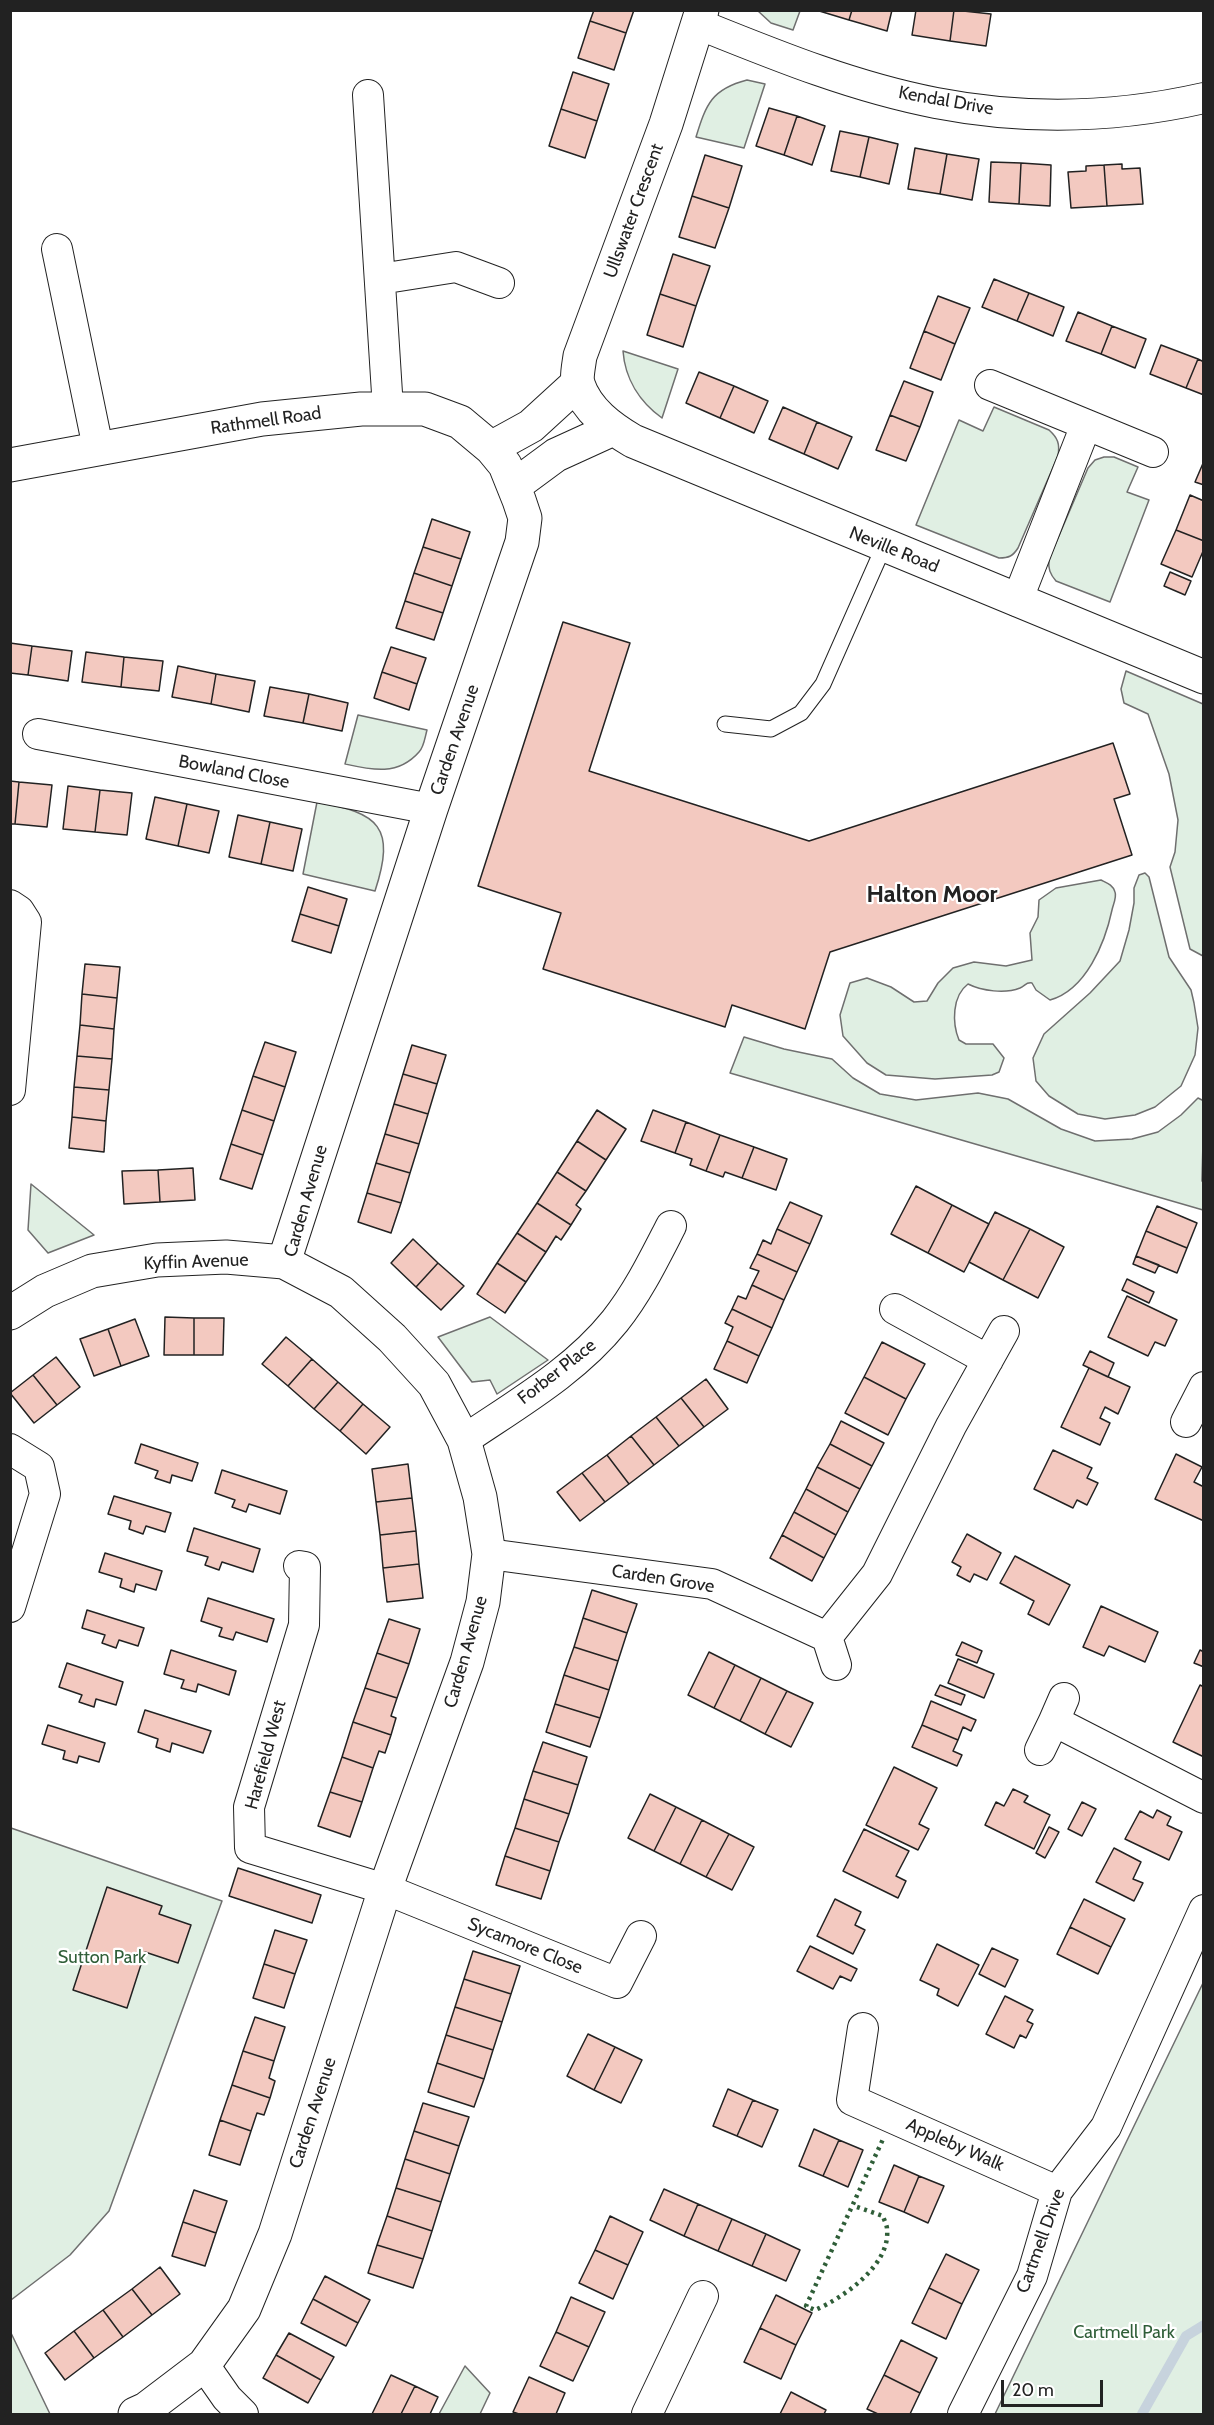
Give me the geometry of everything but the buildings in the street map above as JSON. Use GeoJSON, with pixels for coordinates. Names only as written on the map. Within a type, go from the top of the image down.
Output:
{"type":"FeatureCollection","features":[{"type":"Feature","properties":{"kind":"street","name":"Kendal Drive"},"geometry":{"type":"LineString","coordinates":[[700,17],[834,76],[936,103],[1030,115],[1123,113],[1203,98]]}},
{"type":"Feature","properties":{"kind":"street","name":"Ullswater Crescent"},"geometry":{"type":"LineString","coordinates":[[594,407],[580,356],[666,124],[700,17]]}},
{"type":"Feature","properties":{"kind":"street"},"geometry":{"type":"LineString","coordinates":[[368,95],[388,409]]}},
{"type":"Feature","properties":{"kind":"street"},"geometry":{"type":"LineString","coordinates":[[57,249],[98,448]]}},
{"type":"Feature","properties":{"kind":"street"},"geometry":{"type":"LineString","coordinates":[[380,279],[456,267],[499,283]]}},
{"type":"Feature","properties":{"kind":"street"},"geometry":{"type":"LineString","coordinates":[[990,385],[1153,452]]}},
{"type":"Feature","properties":{"kind":"street"},"geometry":{"type":"LineString","coordinates":[[503,466],[531,426],[594,407]]}},
{"type":"Feature","properties":{"kind":"street"},"geometry":{"type":"LineString","coordinates":[[503,466],[556,455],[594,407]]}},
{"type":"Feature","properties":{"kind":"street","name":"Neville Road"},"geometry":{"type":"LineString","coordinates":[[594,407],[633,441],[1203,677]]}},
{"type":"Feature","properties":{"kind":"street","name":"Rathmell Road"},"geometry":{"type":"LineString","coordinates":[[10,465],[262,419],[362,409],[425,409],[460,422],[503,466]]}},
{"type":"Feature","properties":{"kind":"street"},"geometry":{"type":"LineString","coordinates":[[1017,601],[1086,425]]}},
{"type":"Feature","properties":{"kind":"street","name":"Carden Avenue"},"geometry":{"type":"LineString","coordinates":[[135,2415],[204,2365],[244,2309],[275,2234],[385,1889],[467,1662],[483,1602],[489,1554],[480,1497],[464,1440],[434,1384],[393,1338],[341,1292],[285,1262],[431,809],[522,542],[525,519],[503,466]]}},
{"type":"Feature","properties":{"kind":"street","name":"Bowland Close"},"geometry":{"type":"LineString","coordinates":[[38,734],[431,809]]}},
{"type":"Feature","properties":{"kind":"street"},"geometry":{"type":"LineString","coordinates":[[10,1090],[18,914]]}},
{"type":"Feature","properties":{"kind":"street","name":"Forber Place"},"geometry":{"type":"LineString","coordinates":[[464,1440],[563,1372],[600,1339],[630,1300],[671,1226]]}},
{"type":"Feature","properties":{"kind":"street","name":"Kyffin Avenue"},"geometry":{"type":"LineString","coordinates":[[10,1313],[45,1292],[92,1271],[157,1260],[226,1257],[285,1262]]}},
{"type":"Feature","properties":{"kind":"street"},"geometry":{"type":"LineString","coordinates":[[895,1309],[988,1360]]}},
{"type":"Feature","properties":{"kind":"street","name":"Carden Grove"},"geometry":{"type":"LineString","coordinates":[[489,1554],[712,1584],[831,1651],[877,1574],[951,1426],[1004,1331]]}},
{"type":"Feature","properties":{"kind":"street"},"geometry":{"type":"LineString","coordinates":[[1186,1422],[1203,1387]]}},
{"type":"Feature","properties":{"kind":"street"},"geometry":{"type":"LineString","coordinates":[[10,1449],[39,1467],[45,1494],[10,1607]]}},
{"type":"Feature","properties":{"kind":"street","name":"Harefield West"},"geometry":{"type":"LineString","coordinates":[[299,1566],[305,1567],[304,1625],[249,1807],[250,1848],[385,1889]]}},
{"type":"Feature","properties":{"kind":"street"},"geometry":{"type":"LineString","coordinates":[[1040,1750],[1059,1709],[1203,1798]]}},
{"type":"Feature","properties":{"kind":"street","name":"Sycamore Close"},"geometry":{"type":"LineString","coordinates":[[385,1889],[617,1983],[641,1936]]}},
{"type":"Feature","properties":{"kind":"street","name":"Cartmell Drive"},"geometry":{"type":"LineString","coordinates":[[963,2415],[1032,2276],[1057,2191],[1106,2127],[1203,1910]]}},
{"type":"Feature","properties":{"kind":"street","name":"Appleby Walk"},"geometry":{"type":"LineString","coordinates":[[863,2028],[845,2097],[1057,2191]]}},
{"type":"Feature","properties":{"kind":"street"},"geometry":{"type":"LineString","coordinates":[[647,2415],[703,2296]]}},
{"type":"Feature","properties":{"kind":"street"},"geometry":{"type":"LineString","coordinates":[[204,2365],[227,2398],[243,2415]]}},
{"type":"Feature","properties":{"kind":"lane"},"geometry":{"type":"LineString","coordinates":[[725,724],[771,729],[801,713],[823,684],[884,546]]}},
{"type":"Feature","properties":{"kind":"green space"},"geometry":{"type":"Polygon","coordinates":[[[758,11],[800,11],[793,30],[771,23],[758,11]]]}},
{"type":"Feature","properties":{"kind":"green space"},"geometry":{"type":"Polygon","coordinates":[[[747,80],[765,84],[744,148],[696,137],[707,107],[718,93],[747,80]]]}},
{"type":"Feature","properties":{"kind":"green space"},"geometry":{"type":"Polygon","coordinates":[[[623,351],[678,369],[662,418],[647,405],[635,389],[627,371],[623,351]]]}},
{"type":"Feature","properties":{"kind":"green space"},"geometry":{"type":"Polygon","coordinates":[[[994,407],[1049,430],[1058,442],[1059,448],[1058,456],[1018,548],[1010,556],[1002,558],[916,525],[959,420],[983,431],[994,407]]]}},
{"type":"Feature","properties":{"kind":"green space"},"geometry":{"type":"Polygon","coordinates":[[[1114,457],[1138,467],[1127,492],[1149,500],[1110,602],[1056,581],[1049,566],[1049,559],[1088,468],[1095,460],[1114,457]]]}},
{"type":"Feature","properties":{"kind":"green space"},"geometry":{"type":"Polygon","coordinates":[[[1126,671],[1203,704],[1203,956],[1190,949],[1170,867],[1175,852],[1178,820],[1169,774],[1148,714],[1124,703],[1121,689],[1126,671]]]}},
{"type":"Feature","properties":{"kind":"green space"},"geometry":{"type":"Polygon","coordinates":[[[358,715],[427,730],[422,747],[411,760],[393,768],[375,769],[345,764],[358,715]]]}},
{"type":"Feature","properties":{"kind":"green space"},"geometry":{"type":"Polygon","coordinates":[[[317,802],[355,812],[368,818],[377,827],[382,838],[384,852],[375,891],[303,874],[317,802]]]}},
{"type":"Feature","properties":{"kind":"green space"},"geometry":{"type":"Polygon","coordinates":[[[1145,873],[1149,877],[1169,957],[1191,990],[1198,1028],[1195,1055],[1181,1086],[1155,1107],[1135,1115],[1105,1119],[1078,1114],[1049,1096],[1036,1081],[1033,1058],[1044,1034],[1090,993],[1120,961],[1129,930],[1134,888],[1139,875],[1145,873]]]}},
{"type":"Feature","properties":{"kind":"green space"},"geometry":{"type":"Polygon","coordinates":[[[1101,880],[1110,884],[1115,894],[1109,923],[1092,964],[1084,976],[1063,995],[1050,1000],[1036,990],[1032,983],[1027,983],[1014,990],[1001,991],[987,990],[968,984],[959,995],[955,1010],[955,1026],[959,1040],[966,1044],[993,1044],[1004,1058],[999,1072],[992,1075],[935,1079],[886,1075],[867,1063],[843,1036],[840,1015],[850,983],[867,978],[891,987],[914,1002],[927,1001],[938,983],[953,968],[974,962],[1006,966],[1032,960],[1030,933],[1038,917],[1039,900],[1056,888],[1101,880]]]}},
{"type":"Feature","properties":{"kind":"green space"},"geometry":{"type":"Polygon","coordinates":[[[744,1037],[784,1049],[832,1059],[853,1078],[880,1094],[916,1100],[978,1093],[1008,1099],[1061,1129],[1095,1141],[1132,1139],[1158,1132],[1181,1115],[1198,1098],[1204,1101],[1203,1210],[730,1073],[744,1037]]]}},
{"type":"Feature","properties":{"kind":"green space"},"geometry":{"type":"Polygon","coordinates":[[[31,1184],[94,1235],[48,1253],[28,1230],[31,1184]]]}},
{"type":"Feature","properties":{"kind":"green space"},"geometry":{"type":"Polygon","coordinates":[[[490,1317],[548,1360],[497,1394],[490,1380],[472,1382],[438,1337],[490,1317]]]}},
{"type":"Feature","properties":{"kind":"green space","name":"Sutton Park"},"geometry":{"type":"Polygon","coordinates":[[[11,1828],[222,1901],[109,2211],[70,2255],[11,2300],[11,1828]]]}},
{"type":"Feature","properties":{"kind":"green space","name":"Cartmell Park"},"geometry":{"type":"Polygon","coordinates":[[[1203,1983],[1203,2414],[995,2414],[1203,1983]]]}},
{"type":"Feature","properties":{"kind":"green space"},"geometry":{"type":"Polygon","coordinates":[[[11,2333],[50,2414],[11,2414],[11,2333]]]}},
{"type":"Feature","properties":{"kind":"green space"},"geometry":{"type":"Polygon","coordinates":[[[465,2366],[490,2393],[480,2414],[439,2414],[465,2366]]]}},
{"type":"Feature","properties":{"kind":"waterway"},"geometry":{"type":"LineString","coordinates":[[1142,2414],[1186,2336],[1204,2325]]}},
{"type":"Feature","properties":{"kind":"hedge"},"geometry":{"type":"LineString","coordinates":[[857,2207],[883,2216],[887,2229],[886,2242],[881,2255],[873,2267],[851,2289],[815,2310],[806,2306],[884,2137]]}},
{"type":"Feature","properties":{"kind":"district","name":"Halton Moor"},"geometry":{"type":"Point","coordinates":[932,895]}}]}
